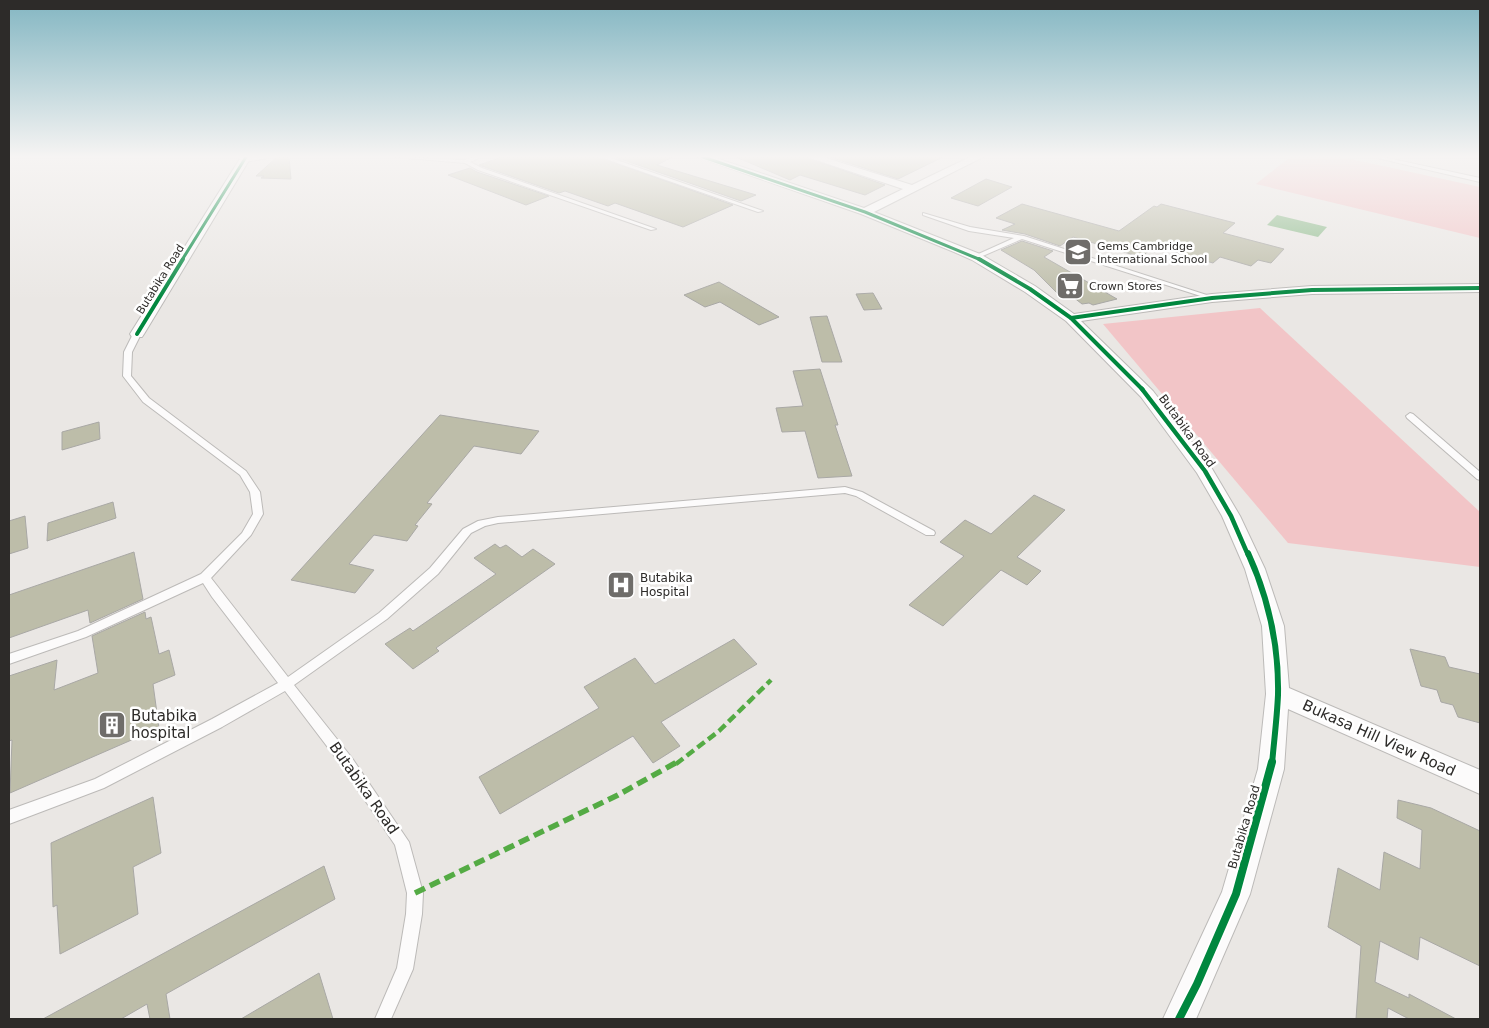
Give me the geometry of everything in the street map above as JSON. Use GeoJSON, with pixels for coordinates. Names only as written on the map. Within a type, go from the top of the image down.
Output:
{"type":"FeatureCollection","features":[{"type":"Feature","properties":{"kind":"street","name":"Butabika Road"},"geometry":{"type":"LineString","coordinates":[[137,334],[217,205]]}},
{"type":"Feature","properties":{"kind":"street","name":"Butabika Road"},"geometry":{"type":"LineString","coordinates":[[844,205],[976,257],[1030,289],[1071,318],[1148,394],[1205,471],[1231,516],[1255,569],[1273,626],[1278,694],[1271,769],[1236,894],[1197,984],[1179,1019]]}},
{"type":"Feature","properties":{"kind":"street"},"geometry":{"type":"LineString","coordinates":[[865,212],[880,205]]}},
{"type":"Feature","properties":{"kind":"street"},"geometry":{"type":"LineString","coordinates":[[1071,318],[1212,298],[1312,290],[1480,288]]}},
{"type":"Feature","properties":{"kind":"street","name":"Bukasa Hill View Road"},"geometry":{"type":"LineString","coordinates":[[1278,694],[1480,782]]}},
{"type":"Feature","properties":{"kind":"lane"},"geometry":{"type":"LineString","coordinates":[[584,205],[653,229]]}},
{"type":"Feature","properties":{"kind":"lane"},"geometry":{"type":"LineString","coordinates":[[742,205],[760,211]]}},
{"type":"Feature","properties":{"kind":"lane"},"geometry":{"type":"LineString","coordinates":[[924,214],[969,229],[1022,237],[1212,298]]}},
{"type":"Feature","properties":{"kind":"lane"},"geometry":{"type":"LineString","coordinates":[[976,257],[1022,237]]}},
{"type":"Feature","properties":{"kind":"lane","name":"Butabika Road"},"geometry":{"type":"LineString","coordinates":[[9,659],[82,634],[205,577],[246,535],[258,514],[255,492],[243,473],[146,400],[127,376],[128,352],[137,334]]}},
{"type":"Feature","properties":{"kind":"lane"},"geometry":{"type":"LineString","coordinates":[[1410,416],[1480,477]]}},
{"type":"Feature","properties":{"kind":"lane"},"geometry":{"type":"LineString","coordinates":[[9,817],[99,784],[217,723],[287,684],[383,616],[434,572],[467,531],[482,522],[845,490],[859,494],[930,533]]}},
{"type":"Feature","properties":{"kind":"lane","name":"Butabika Road"},"geometry":{"type":"LineString","coordinates":[[205,577],[216,594],[347,762],[402,842],[415,893],[414,914],[405,969],[383,1019]]}},
{"type":"Feature","properties":{"kind":"shaded area"},"geometry":{"type":"Polygon","coordinates":[[[1343,205],[1480,205],[1480,238],[1343,205]]]}},
{"type":"Feature","properties":{"kind":"shaded area"},"geometry":{"type":"Polygon","coordinates":[[[1277,215],[1327,227],[1318,237],[1267,225],[1277,215]]]}},
{"type":"Feature","properties":{"kind":"shaded area"},"geometry":{"type":"Polygon","coordinates":[[[1260,308],[1480,512],[1480,567],[1288,543],[1103,324],[1260,308]]]}},
{"type":"Feature","properties":{"kind":"building"},"geometry":{"type":"Polygon","coordinates":[[[621,205],[733,205],[683,227],[621,205]]]}},
{"type":"Feature","properties":{"kind":"building"},"geometry":{"type":"Polygon","coordinates":[[[1020,205],[1025,205],[1119,231],[1154,206],[1165,205],[1235,223],[1223,233],[1284,249],[1271,263],[1258,260],[1251,266],[1220,257],[1213,263],[1161,248],[1155,252],[1150,250],[1141,257],[1073,237],[1060,246],[1025,234],[1002,230],[1015,224],[996,218],[1020,205]]]}},
{"type":"Feature","properties":{"kind":"building"},"geometry":{"type":"Polygon","coordinates":[[[1022,241],[1053,251],[1044,257],[1117,299],[1093,305],[1089,303],[1082,304],[1068,293],[1058,294],[1034,270],[1001,250],[1022,241]]]}},
{"type":"Feature","properties":{"kind":"building"},"geometry":{"type":"Polygon","coordinates":[[[719,282],[779,317],[759,325],[720,302],[705,307],[684,295],[719,282]]]}},
{"type":"Feature","properties":{"kind":"building"},"geometry":{"type":"Polygon","coordinates":[[[873,293],[882,309],[864,310],[856,294],[873,293]]]}},
{"type":"Feature","properties":{"kind":"building"},"geometry":{"type":"Polygon","coordinates":[[[827,316],[842,362],[822,362],[810,317],[827,316]]]}},
{"type":"Feature","properties":{"kind":"building"},"geometry":{"type":"Polygon","coordinates":[[[820,369],[838,425],[835,425],[852,476],[818,478],[805,431],[782,432],[776,408],[803,406],[793,371],[820,369]]]}},
{"type":"Feature","properties":{"kind":"building"},"geometry":{"type":"Polygon","coordinates":[[[440,415],[539,431],[521,454],[474,446],[427,503],[432,504],[415,525],[418,526],[407,541],[374,535],[349,564],[374,570],[355,593],[291,580],[440,415]]]}},
{"type":"Feature","properties":{"kind":"building"},"geometry":{"type":"Polygon","coordinates":[[[99,422],[100,439],[62,450],[62,432],[99,422]]]}},
{"type":"Feature","properties":{"kind":"building"},"geometry":{"type":"Polygon","coordinates":[[[1034,495],[1065,510],[1017,557],[1041,571],[1027,585],[1001,570],[943,626],[909,605],[964,556],[940,542],[965,520],[991,534],[1034,495]]]}},
{"type":"Feature","properties":{"kind":"building"},"geometry":{"type":"Polygon","coordinates":[[[113,502],[116,518],[47,541],[48,523],[113,502]]]}},
{"type":"Feature","properties":{"kind":"building"},"geometry":{"type":"Polygon","coordinates":[[[25,516],[28,548],[9,554],[9,521],[25,516]]]}},
{"type":"Feature","properties":{"kind":"building"},"geometry":{"type":"Polygon","coordinates":[[[495,544],[500,548],[506,545],[522,557],[533,549],[555,564],[436,648],[439,651],[413,669],[385,644],[410,628],[413,631],[496,574],[474,558],[495,544]]]}},
{"type":"Feature","properties":{"kind":"building"},"geometry":{"type":"Polygon","coordinates":[[[134,552],[143,599],[90,623],[88,610],[9,638],[9,595],[134,552]]]}},
{"type":"Feature","properties":{"kind":"building"},"geometry":{"type":"Polygon","coordinates":[[[145,612],[146,619],[151,617],[159,654],[169,650],[175,675],[153,684],[159,728],[10,793],[12,740],[9,741],[9,676],[57,660],[54,690],[98,673],[92,636],[145,612]]]}},
{"type":"Feature","properties":{"kind":"building"},"geometry":{"type":"Polygon","coordinates":[[[734,639],[757,664],[661,722],[680,746],[653,763],[633,736],[500,814],[479,777],[599,708],[584,687],[635,658],[655,684],[734,639]]]}},
{"type":"Feature","properties":{"kind":"building"},"geometry":{"type":"Polygon","coordinates":[[[1410,649],[1445,657],[1449,667],[1480,674],[1480,723],[1458,717],[1453,705],[1441,702],[1437,690],[1421,686],[1410,649]]]}},
{"type":"Feature","properties":{"kind":"building"},"geometry":{"type":"Polygon","coordinates":[[[153,797],[161,853],[133,867],[138,914],[60,954],[57,905],[53,907],[51,843],[153,797]]]}},
{"type":"Feature","properties":{"kind":"building"},"geometry":{"type":"Polygon","coordinates":[[[1398,800],[1431,808],[1480,831],[1480,966],[1420,937],[1418,960],[1380,941],[1375,982],[1409,998],[1409,994],[1456,1019],[1409,1019],[1388,1008],[1387,1019],[1356,1019],[1361,946],[1328,927],[1338,868],[1380,890],[1384,852],[1420,869],[1422,830],[1397,818],[1398,800]]]}},
{"type":"Feature","properties":{"kind":"building"},"geometry":{"type":"Polygon","coordinates":[[[324,866],[335,899],[166,994],[170,1019],[150,1019],[147,1004],[121,1019],[43,1019],[324,866]]]}},
{"type":"Feature","properties":{"kind":"building"},"geometry":{"type":"Polygon","coordinates":[[[319,973],[333,1019],[241,1019],[319,973]]]}},
{"type":"Feature","properties":{"kind":"marked path"},"geometry":{"type":"LineString","coordinates":[[415,893],[618,795],[671,767],[719,731],[771,680]]}},
{"type":"Feature","properties":{"kind":"cycle path"},"geometry":{"type":"LineString","coordinates":[[137,334],[216,205]]}},
{"type":"Feature","properties":{"kind":"cycle path"},"geometry":{"type":"LineString","coordinates":[[844,205],[976,257],[1030,289],[1071,318],[1147,394],[1205,471],[1231,516],[1255,569],[1273,626],[1278,694],[1271,769],[1236,894],[1197,984],[1179,1019]]}},
{"type":"Feature","properties":{"kind":"cycle path"},"geometry":{"type":"LineString","coordinates":[[1071,318],[1212,298],[1312,290],[1480,288]]}},
{"type":"Feature","properties":{"kind":"place","name":"Gems Cambridge International School"},"geometry":{"type":"Point","coordinates":[1078,252]}},
{"type":"Feature","properties":{"kind":"place","name":"Crown Stores"},"geometry":{"type":"Point","coordinates":[1070,286]}},
{"type":"Feature","properties":{"kind":"place","name":"Butabika Hospital"},"geometry":{"type":"Point","coordinates":[621,585]}},
{"type":"Feature","properties":{"kind":"place","name":"Butabika hospital"},"geometry":{"type":"Point","coordinates":[112,725]}}]}
